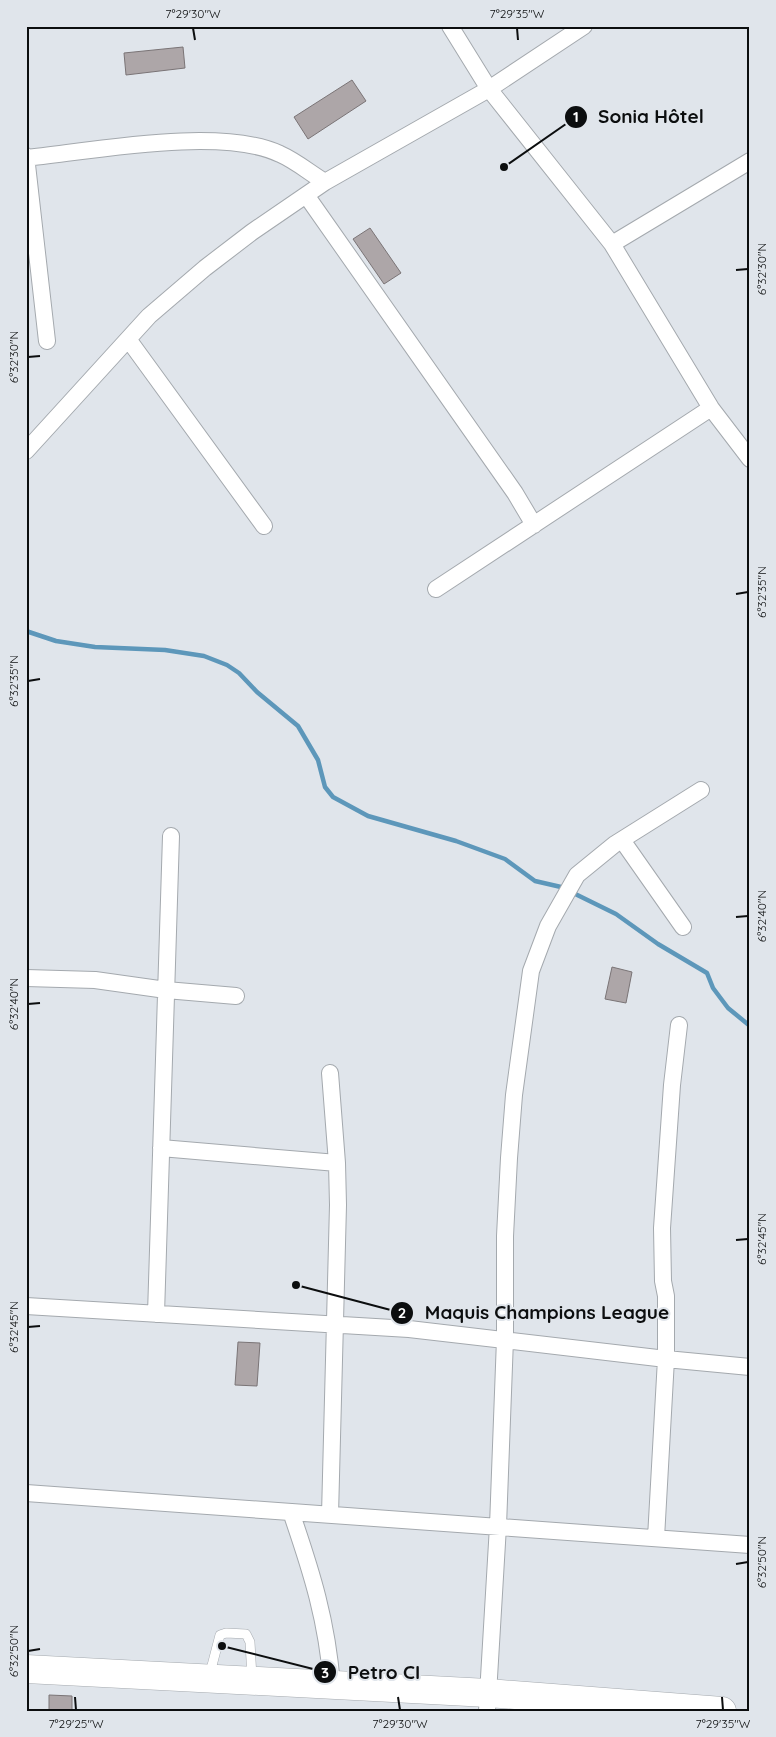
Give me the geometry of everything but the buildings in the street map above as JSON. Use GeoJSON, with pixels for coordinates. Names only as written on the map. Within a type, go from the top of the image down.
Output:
{"type":"FeatureCollection","features":[{"type":"Feature","properties":{"kind":"highway"},"geometry":{"type":"LineString","coordinates":[[26,1669],[332,1685],[487,1702],[722,1711]]}},
{"type":"Feature","properties":{"kind":"street"},"geometry":{"type":"LineString","coordinates":[[450,26],[489,89],[612,244],[711,408],[750,459]]}},
{"type":"Feature","properties":{"kind":"street"},"geometry":{"type":"LineString","coordinates":[[26,451],[150,316],[205,268],[325,182],[489,89],[584,26]]}},
{"type":"Feature","properties":{"kind":"street"},"geometry":{"type":"LineString","coordinates":[[47,341],[26,157],[184,141],[240,143],[279,153],[325,182]]}},
{"type":"Feature","properties":{"kind":"street"},"geometry":{"type":"LineString","coordinates":[[612,244],[750,161]]}},
{"type":"Feature","properties":{"kind":"street"},"geometry":{"type":"LineString","coordinates":[[306,195],[515,493],[534,525]]}},
{"type":"Feature","properties":{"kind":"street"},"geometry":{"type":"LineString","coordinates":[[128,339],[264,526]]}},
{"type":"Feature","properties":{"kind":"street"},"geometry":{"type":"LineString","coordinates":[[436,589],[711,408]]}},
{"type":"Feature","properties":{"kind":"street"},"geometry":{"type":"LineString","coordinates":[[487,1702],[498,1526],[505,1339],[505,1236],[514,1095],[531,971],[548,926],[561,900],[577,875],[622,840],[701,790]]}},
{"type":"Feature","properties":{"kind":"street"},"geometry":{"type":"LineString","coordinates":[[156,1314],[172,836]]}},
{"type":"Feature","properties":{"kind":"street"},"geometry":{"type":"LineString","coordinates":[[622,840],[683,927]]}},
{"type":"Feature","properties":{"kind":"street"},"geometry":{"type":"LineString","coordinates":[[26,978],[95,980],[166,990],[236,996]]}},
{"type":"Feature","properties":{"kind":"street"},"geometry":{"type":"LineString","coordinates":[[656,1538],[666,1359],[666,1296],[663,1281],[662,1228],[672,1085],[679,1025]]}},
{"type":"Feature","properties":{"kind":"street"},"geometry":{"type":"LineString","coordinates":[[330,1073],[337,1163],[330,1515]]}},
{"type":"Feature","properties":{"kind":"street"},"geometry":{"type":"LineString","coordinates":[[161,1148],[337,1163]]}},
{"type":"Feature","properties":{"kind":"street"},"geometry":{"type":"LineString","coordinates":[[26,1306],[409,1328],[666,1359],[750,1367]]}},
{"type":"Feature","properties":{"kind":"street"},"geometry":{"type":"LineString","coordinates":[[26,1493],[750,1545]]}},
{"type":"Feature","properties":{"kind":"street"},"geometry":{"type":"LineString","coordinates":[[291,1512],[315,1581],[329,1645],[332,1685]]}},
{"type":"Feature","properties":{"kind":"lane"},"geometry":{"type":"LineString","coordinates":[[208,1679],[220,1635],[226,1633],[246,1634],[250,1642],[252,1681]]}},
{"type":"Feature","properties":{"kind":"waterway"},"geometry":{"type":"LineString","coordinates":[[26,631],[56,641],[95,647],[165,650],[204,656],[227,665],[239,673],[257,692],[298,726],[318,760],[325,787],[333,797],[368,816],[456,841],[505,859],[535,881],[561,887],[616,914],[658,944],[707,973],[713,988],[728,1008],[750,1026]]}},
{"type":"Feature","properties":{"kind":"place","name":"Sonia Hôtel"},"geometry":{"type":"Point","coordinates":[504,167]}},
{"type":"Feature","properties":{"kind":"place","name":"Maquis Champions League"},"geometry":{"type":"Point","coordinates":[296,1285]}},
{"type":"Feature","properties":{"kind":"place","name":"Petro CI"},"geometry":{"type":"Point","coordinates":[222,1646]}}]}
